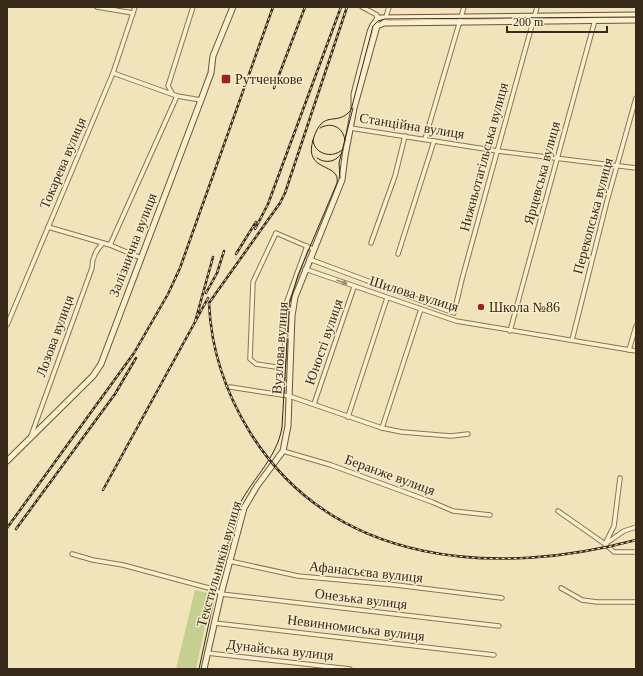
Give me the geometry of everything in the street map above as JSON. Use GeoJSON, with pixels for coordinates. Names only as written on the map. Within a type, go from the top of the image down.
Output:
{"type":"FeatureCollection","features":[{"type":"Feature","properties":{"kind":"street"},"geometry":{"type":"LineString","coordinates":[[97,7],[133,13]]}},
{"type":"Feature","properties":{"kind":"street","name":"Токарева вулиця"},"geometry":{"type":"LineString","coordinates":[[7,325],[113,74],[135,7]]}},
{"type":"Feature","properties":{"kind":"street"},"geometry":{"type":"LineString","coordinates":[[172,93],[168,86],[193,7]]}},
{"type":"Feature","properties":{"kind":"street","name":"Залізнична вулиця"},"geometry":{"type":"LineString","coordinates":[[7,461],[93,376],[101,364],[211,73],[213,56],[233,7]]}},
{"type":"Feature","properties":{"kind":"street"},"geometry":{"type":"LineString","coordinates":[[362,7],[377,15],[378,18],[385,20],[636,15]]}},
{"type":"Feature","properties":{"kind":"street"},"geometry":{"type":"LineString","coordinates":[[377,26],[385,20],[389,7]]}},
{"type":"Feature","properties":{"kind":"street"},"geometry":{"type":"LineString","coordinates":[[425,139],[464,7]]}},
{"type":"Feature","properties":{"kind":"street","name":"Нижньотагільська вулиця"},"geometry":{"type":"LineString","coordinates":[[454,313],[537,7]]}},
{"type":"Feature","properties":{"kind":"street","name":"Вузлова вулиця"},"geometry":{"type":"LineString","coordinates":[[283,451],[288,426],[293,311],[295,297],[309,258],[342,180],[354,108],[378,18]]}},
{"type":"Feature","properties":{"kind":"street","name":"Вузлова вулиця"},"geometry":{"type":"LineString","coordinates":[[354,108],[354,94],[368,38],[373,24],[378,18]]}},
{"type":"Feature","properties":{"kind":"street"},"geometry":{"type":"LineString","coordinates":[[534,18],[636,20]]}},
{"type":"Feature","properties":{"kind":"street","name":"Ярцевська вулиця"},"geometry":{"type":"LineString","coordinates":[[510,331],[595,20]]}},
{"type":"Feature","properties":{"kind":"street"},"geometry":{"type":"LineString","coordinates":[[113,74],[172,93],[177,96],[201,100]]}},
{"type":"Feature","properties":{"kind":"street"},"geometry":{"type":"LineString","coordinates":[[110,245],[160,129],[177,96]]}},
{"type":"Feature","properties":{"kind":"street","name":"Перекопська вулиця"},"geometry":{"type":"LineString","coordinates":[[572,340],[636,98]]}},
{"type":"Feature","properties":{"kind":"street","name":"Станційна вулиця"},"geometry":{"type":"LineString","coordinates":[[350,128],[498,151],[636,168]]}},
{"type":"Feature","properties":{"kind":"street"},"geometry":{"type":"LineString","coordinates":[[371,243],[395,176],[406,136]]}},
{"type":"Feature","properties":{"kind":"street"},"geometry":{"type":"LineString","coordinates":[[398,254],[434,142]]}},
{"type":"Feature","properties":{"kind":"street"},"geometry":{"type":"LineString","coordinates":[[48,227],[110,245],[141,258]]}},
{"type":"Feature","properties":{"kind":"street","name":"Вузлова вулиця"},"geometry":{"type":"LineString","coordinates":[[283,368],[256,364],[250,359],[253,282],[276,233],[313,249]]}},
{"type":"Feature","properties":{"kind":"street","name":"Лозова вулиця"},"geometry":{"type":"LineString","coordinates":[[30,439],[92,268],[93,257],[96,250],[103,243]]}},
{"type":"Feature","properties":{"kind":"street"},"geometry":{"type":"LineString","coordinates":[[282,396],[287,301],[307,246]]}},
{"type":"Feature","properties":{"kind":"street","name":"Шилова вулиця"},"geometry":{"type":"LineString","coordinates":[[309,258],[454,313]]}},
{"type":"Feature","properties":{"kind":"street","name":"Шилова вулиця"},"geometry":{"type":"LineString","coordinates":[[305,269],[456,321],[636,351]]}},
{"type":"Feature","properties":{"kind":"street","name":"Юності вулиця"},"geometry":{"type":"LineString","coordinates":[[314,404],[354,287]]}},
{"type":"Feature","properties":{"kind":"street"},"geometry":{"type":"LineString","coordinates":[[348,417],[387,298]]}},
{"type":"Feature","properties":{"kind":"street"},"geometry":{"type":"LineString","coordinates":[[382,428],[421,309]]}},
{"type":"Feature","properties":{"kind":"street"},"geometry":{"type":"LineString","coordinates":[[629,350],[636,326]]}},
{"type":"Feature","properties":{"kind":"street"},"geometry":{"type":"LineString","coordinates":[[230,387],[289,396],[382,428],[402,432],[451,436],[468,434]]}},
{"type":"Feature","properties":{"kind":"street","name":"Беранже вулиця"},"geometry":{"type":"LineString","coordinates":[[283,451],[331,465],[453,511],[490,515]]}},
{"type":"Feature","properties":{"kind":"street","name":"Текстильників вулиця"},"geometry":{"type":"LineString","coordinates":[[204,669],[229,561],[248,501],[283,451]]}},
{"type":"Feature","properties":{"kind":"street"},"geometry":{"type":"LineString","coordinates":[[605,544],[614,526],[620,478]]}},
{"type":"Feature","properties":{"kind":"street"},"geometry":{"type":"LineString","coordinates":[[558,511],[614,552],[636,552]]}},
{"type":"Feature","properties":{"kind":"street"},"geometry":{"type":"LineString","coordinates":[[605,544],[624,531],[636,528]]}},
{"type":"Feature","properties":{"kind":"street","name":"Онезька вулиця"},"geometry":{"type":"LineString","coordinates":[[72,554],[92,560],[123,565],[202,586],[218,591],[221,594],[499,626]]}},
{"type":"Feature","properties":{"kind":"street","name":"Афанасьєва вулиця"},"geometry":{"type":"LineString","coordinates":[[229,561],[306,577],[396,585],[502,598]]}},
{"type":"Feature","properties":{"kind":"street"},"geometry":{"type":"LineString","coordinates":[[561,588],[582,600],[597,602],[636,602]]}},
{"type":"Feature","properties":{"kind":"street","name":"Невинномиська вулиця"},"geometry":{"type":"LineString","coordinates":[[214,622],[494,655]]}},
{"type":"Feature","properties":{"kind":"street","name":"Дунайська вулиця"},"geometry":{"type":"LineString","coordinates":[[207,653],[350,669]]}},
{"type":"Feature","properties":{"kind":"green space"},"geometry":{"type":"Polygon","coordinates":[[[195,590],[212,594],[196,669],[176,669],[195,590]]]}},
{"type":"Feature","properties":{"kind":"tram line"},"geometry":{"type":"LineString","coordinates":[[199,669],[216,590],[236,512],[241,501],[268,460],[279,439],[282,427],[289,305],[298,275],[337,183],[337,176],[334,172],[317,163],[313,158],[311,150],[313,140],[321,124],[330,119],[340,118],[351,110],[373,26],[378,21],[385,19],[636,17]]}},
{"type":"Feature","properties":{"kind":"tram line"},"geometry":{"type":"LineString","coordinates":[[340,178],[339,163],[353,108]]}},
{"type":"Feature","properties":{"kind":"tram line"},"geometry":{"type":"LineString","coordinates":[[320,128],[329,125],[337,127],[342,132],[345,141]]}},
{"type":"Feature","properties":{"kind":"tram line"},"geometry":{"type":"LineString","coordinates":[[313,140],[317,149],[324,154],[338,153],[342,150]]}},
{"type":"Feature","properties":{"kind":"tram line"},"geometry":{"type":"LineString","coordinates":[[317,158],[324,161],[330,161],[336,159],[341,154]]}},
{"type":"Feature","properties":{"kind":"railway"},"geometry":{"type":"LineString","coordinates":[[7,528],[134,353],[168,294],[180,268],[273,7]]}},
{"type":"Feature","properties":{"kind":"railway"},"geometry":{"type":"LineString","coordinates":[[274,88],[305,7]]}},
{"type":"Feature","properties":{"kind":"railway"},"geometry":{"type":"LineString","coordinates":[[255,229],[268,204],[341,7]]}},
{"type":"Feature","properties":{"kind":"railway"},"geometry":{"type":"LineString","coordinates":[[347,7],[285,193],[280,203],[209,303],[213,338],[221,371],[242,419],[251,434],[286,478],[327,512],[373,536],[423,551],[475,558],[529,558],[583,552],[636,540]]}},
{"type":"Feature","properties":{"kind":"railway"},"geometry":{"type":"LineString","coordinates":[[236,254],[256,222]]}},
{"type":"Feature","properties":{"kind":"railway"},"geometry":{"type":"LineString","coordinates":[[206,293],[217,273],[224,251]]}},
{"type":"Feature","properties":{"kind":"railway"},"geometry":{"type":"LineString","coordinates":[[103,490],[195,322],[213,257]]}},
{"type":"Feature","properties":{"kind":"railway"},"geometry":{"type":"LineString","coordinates":[[195,322],[208,298]]}},
{"type":"Feature","properties":{"kind":"railway"},"geometry":{"type":"LineString","coordinates":[[16,529],[115,394],[136,358]]}},
{"type":"Feature","properties":{"kind":"place","name":"Рутченкове"},"geometry":{"type":"Point","coordinates":[226,79]}},
{"type":"Feature","properties":{"kind":"place","name":"Школа №86"},"geometry":{"type":"Point","coordinates":[481,307]}}]}
